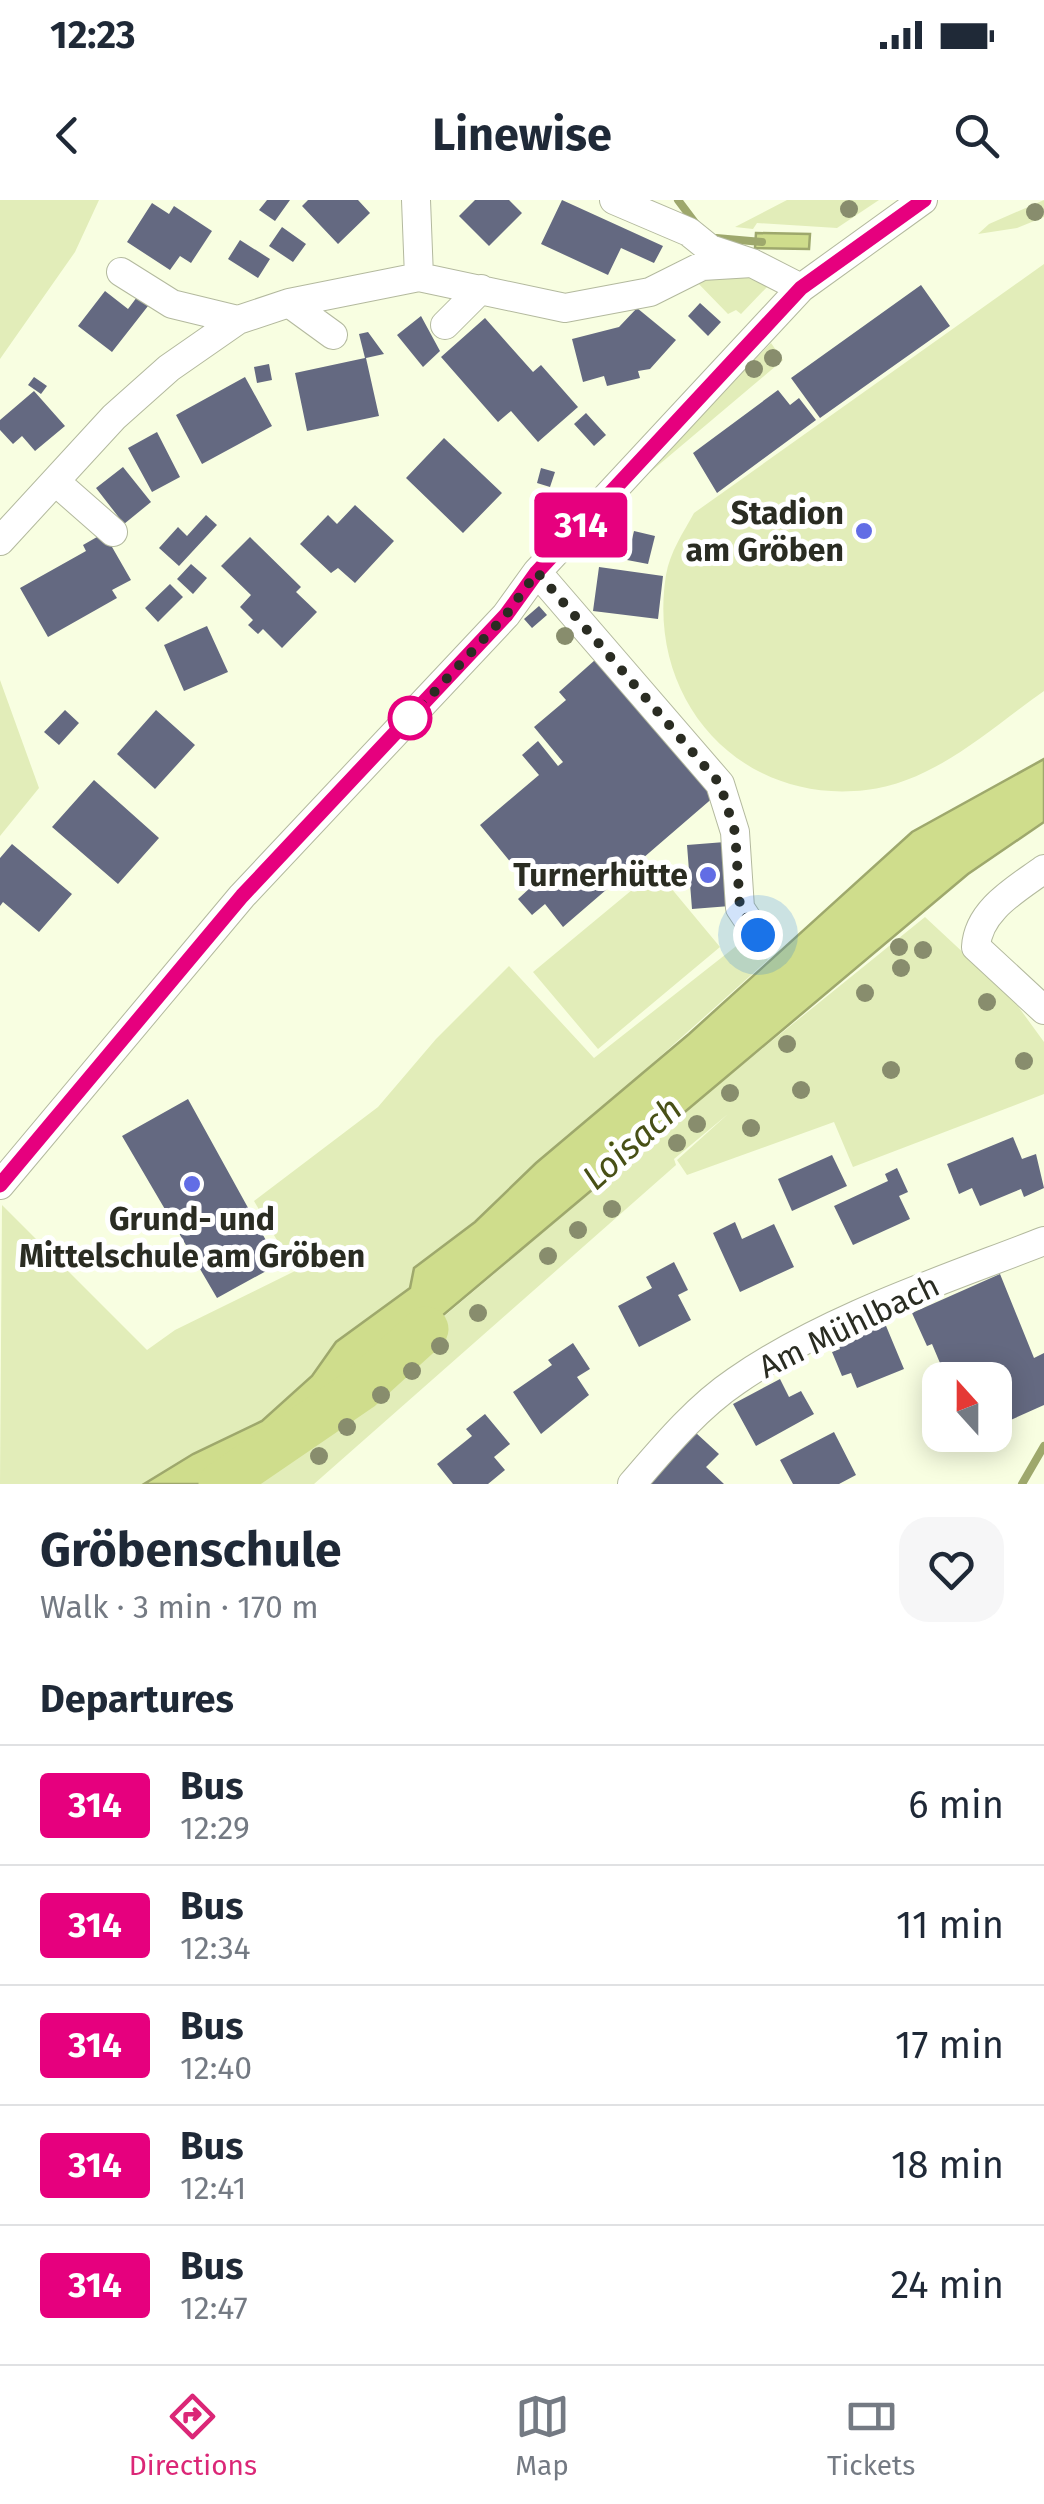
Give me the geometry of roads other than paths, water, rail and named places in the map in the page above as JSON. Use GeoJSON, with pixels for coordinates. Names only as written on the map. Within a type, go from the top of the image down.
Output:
{"type":"FeatureCollection","features":[{"type":"Feature","properties":{"kind":"street"},"geometry":{"type":"LineString","coordinates":[[416,200],[419,277]]}},
{"type":"Feature","properties":{"kind":"street"},"geometry":{"type":"LineString","coordinates":[[614,200],[689,232],[710,250],[752,263],[801,288]]}},
{"type":"Feature","properties":{"kind":"street"},"geometry":{"type":"LineString","coordinates":[[0,1185],[242,896],[506,615],[537,572],[801,288],[924,200]]}},
{"type":"Feature","properties":{"kind":"street"},"geometry":{"type":"LineString","coordinates":[[0,540],[114,417],[168,368],[238,320],[289,303],[419,277],[565,308],[650,292],[702,266],[752,263]]}},
{"type":"Feature","properties":{"kind":"street"},"geometry":{"type":"LineString","coordinates":[[120,272],[172,304],[202,315],[238,320]]}},
{"type":"Feature","properties":{"kind":"street"},"geometry":{"type":"LineString","coordinates":[[445,324],[480,289]]}},
{"type":"Feature","properties":{"kind":"street"},"geometry":{"type":"LineString","coordinates":[[289,303],[333,335]]}},
{"type":"Feature","properties":{"kind":"street"},"geometry":{"type":"LineString","coordinates":[[56,482],[113,532]]}},
{"type":"Feature","properties":{"kind":"street"},"geometry":{"type":"LineString","coordinates":[[537,572],[720,784],[735,832],[740,908],[758,935]]}},
{"type":"Feature","properties":{"kind":"street"},"geometry":{"type":"LineString","coordinates":[[1044,869],[991,911],[977,931],[976,947],[1044,1010]]}},
{"type":"Feature","properties":{"kind":"street","name":"Am Mühlbach"},"geometry":{"type":"LineString","coordinates":[[632,1484],[676,1433],[734,1382],[814,1337],[1044,1241]]}},
{"type":"Feature","properties":{"kind":"water"},"geometry":{"type":"Polygon","coordinates":[[[756,233],[810,234],[809,249],[755,248],[756,233]]]}},
{"type":"Feature","properties":{"kind":"water"},"geometry":{"type":"Polygon","coordinates":[[[1044,759],[1044,822],[968,874],[242,1484],[144,1484],[193,1454],[262,1421],[312,1376],[336,1342],[410,1288],[414,1268],[475,1222],[536,1163],[689,1034],[912,832],[1044,759]]]}},
{"type":"Feature","properties":{"kind":"waterway"},"geometry":{"type":"LineString","coordinates":[[678,200],[696,224]]}},
{"type":"Feature","properties":{"kind":"waterway"},"geometry":{"type":"LineString","coordinates":[[716,238],[762,242]]}},
{"type":"Feature","properties":{"kind":"waterway","name":"Loisach"},"geometry":{"type":"LineString","coordinates":[[221,1484],[360,1389],[426,1329]]}},
{"type":"Feature","properties":{"kind":"waterway"},"geometry":{"type":"LineString","coordinates":[[1022,1484],[1044,1446]]}},
{"type":"Feature","properties":{"kind":"place","name":"Stadion am Gröben"},"geometry":{"type":"Point","coordinates":[864,531]}},
{"type":"Feature","properties":{"kind":"place","name":"Turnerhütte"},"geometry":{"type":"Point","coordinates":[708,875]}},
{"type":"Feature","properties":{"kind":"place","name":"Grund- und Mittelschule am Gröben"},"geometry":{"type":"Point","coordinates":[192,1184]}}]}
